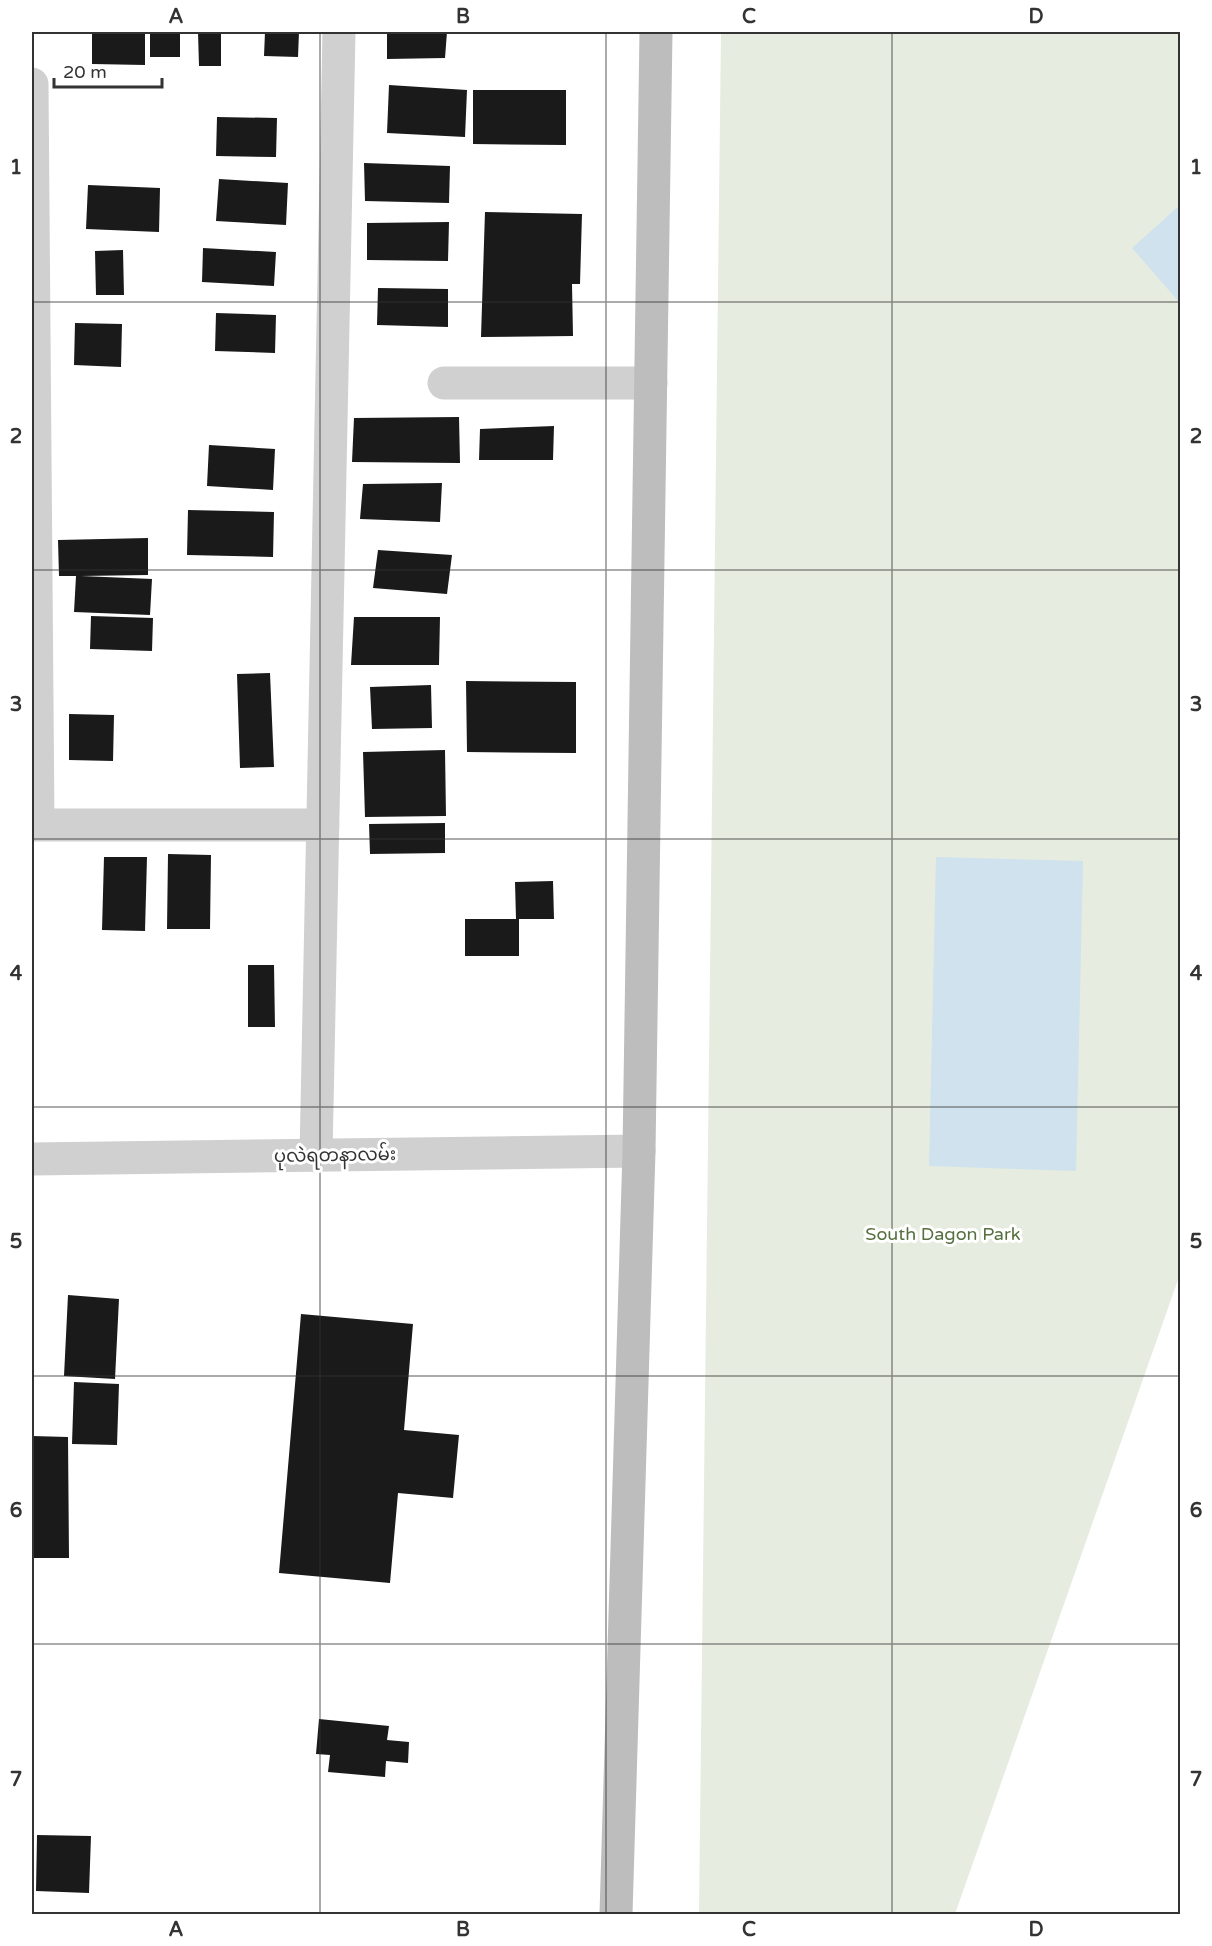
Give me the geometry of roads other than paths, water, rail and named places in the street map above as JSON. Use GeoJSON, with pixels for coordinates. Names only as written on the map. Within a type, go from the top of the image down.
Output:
{"type":"FeatureCollection","features":[{"type":"Feature","properties":{"kind":"main road"},"geometry":{"type":"LineString","coordinates":[[616,1914],[639,1151],[656,32]]}},
{"type":"Feature","properties":{"kind":"street"},"geometry":{"type":"LineString","coordinates":[[316,1156],[339,32]]}},
{"type":"Feature","properties":{"kind":"street"},"geometry":{"type":"LineString","coordinates":[[32,84],[35,825],[323,825]]}},
{"type":"Feature","properties":{"kind":"street"},"geometry":{"type":"LineString","coordinates":[[444,383],[651,383]]}},
{"type":"Feature","properties":{"kind":"street","name":"ပုလဲရတနာလမ်း"},"geometry":{"type":"LineString","coordinates":[[32,1159],[639,1151]]}},
{"type":"Feature","properties":{"kind":"water"},"geometry":{"type":"Polygon","coordinates":[[[1180,205],[1180,303],[1132,248],[1180,205]]]}},
{"type":"Feature","properties":{"kind":"water"},"geometry":{"type":"Polygon","coordinates":[[[936,857],[1083,861],[1076,1171],[929,1166],[936,857]]]}},
{"type":"Feature","properties":{"kind":"park label","name":"South Dagon Park"},"geometry":{"type":"Point","coordinates":[943,1234]}}]}
